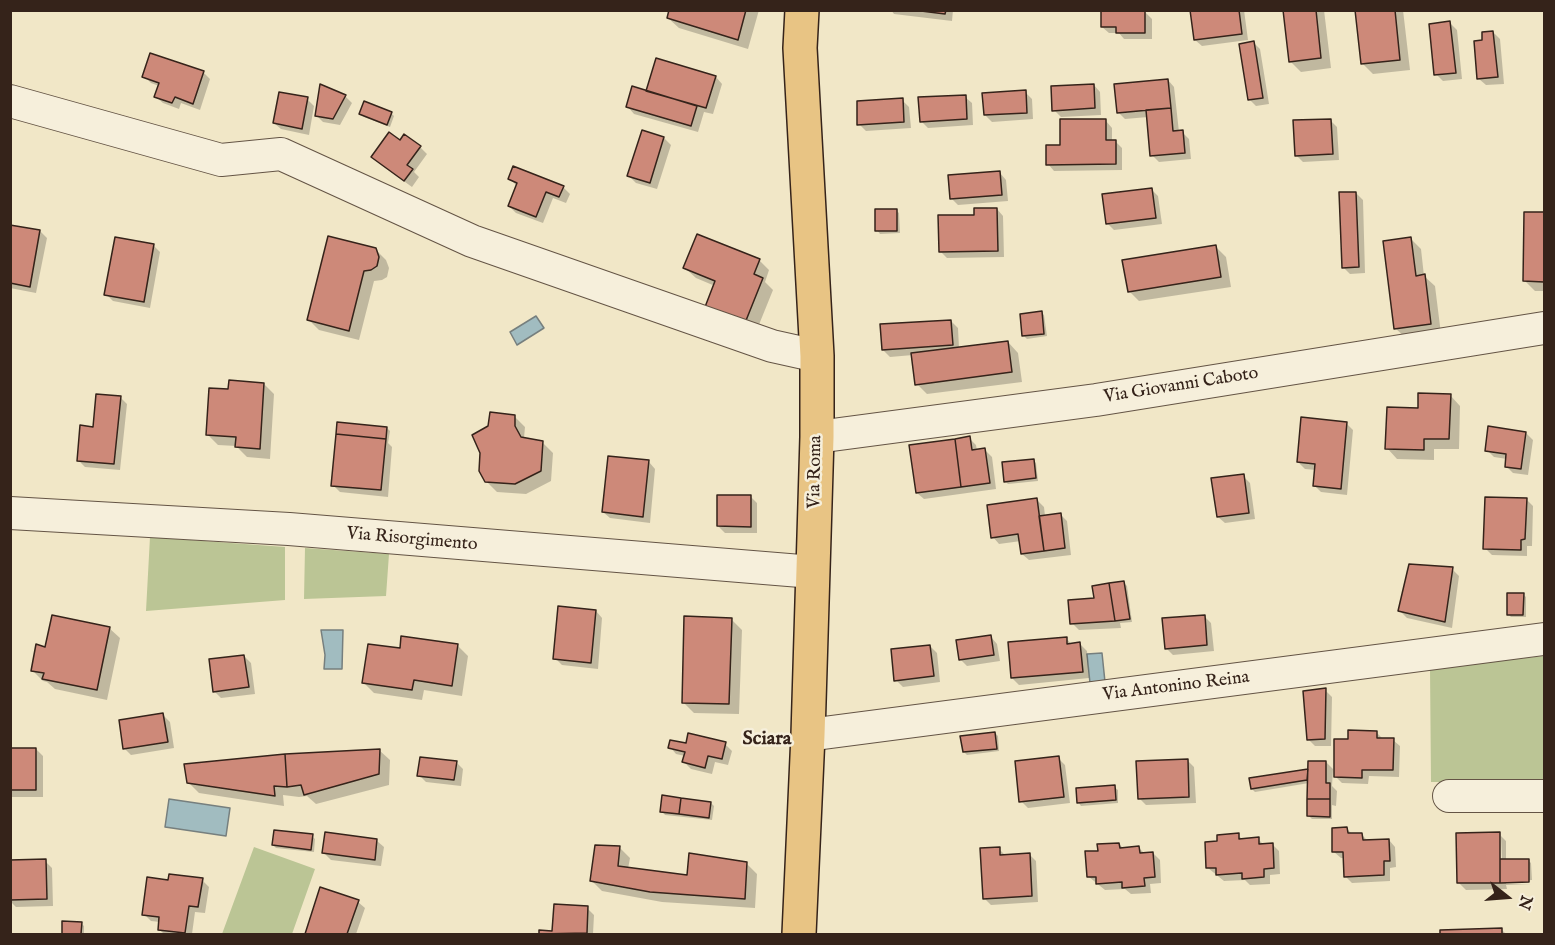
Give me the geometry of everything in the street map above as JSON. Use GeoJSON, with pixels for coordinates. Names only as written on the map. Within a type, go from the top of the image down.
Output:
{"type":"FeatureCollection","features":[{"type":"Feature","properties":{"kind":"main road","name":"Via Roma"},"geometry":{"type":"LineString","coordinates":[[799,934],[808,735],[817,436],[817,356],[800,48],[802,10]]}},
{"type":"Feature","properties":{"kind":"street"},"geometry":{"type":"LineString","coordinates":[[10,100],[220,160],[280,154],[472,241],[772,346],[817,356]]}},
{"type":"Feature","properties":{"kind":"street","name":"Via Giovanni Caboto"},"geometry":{"type":"LineString","coordinates":[[817,436],[1096,400],[1545,328]]}},
{"type":"Feature","properties":{"kind":"street","name":"Via Risorgimento"},"geometry":{"type":"LineString","coordinates":[[10,513],[289,530],[813,572]]}},
{"type":"Feature","properties":{"kind":"street","name":"Via Antonino Reina"},"geometry":{"type":"LineString","coordinates":[[808,735],[1545,639]]}},
{"type":"Feature","properties":{"kind":"street"},"geometry":{"type":"LineString","coordinates":[[1449,796],[1545,796]]}},
{"type":"Feature","properties":{"kind":"green space"},"geometry":{"type":"Polygon","coordinates":[[[150,537],[285,547],[285,600],[146,611],[150,537]]]}},
{"type":"Feature","properties":{"kind":"green space"},"geometry":{"type":"Polygon","coordinates":[[[305,548],[389,554],[386,596],[304,599],[305,548]]]}},
{"type":"Feature","properties":{"kind":"green space"},"geometry":{"type":"Polygon","coordinates":[[[1544,656],[1544,782],[1431,782],[1430,668],[1544,656]]]}},
{"type":"Feature","properties":{"kind":"green space"},"geometry":{"type":"Polygon","coordinates":[[[254,847],[315,869],[292,934],[222,934],[254,847]]]}},
{"type":"Feature","properties":{"kind":"water"},"geometry":{"type":"Polygon","coordinates":[[[536,316],[544,328],[517,345],[510,332],[536,316]]]}},
{"type":"Feature","properties":{"kind":"water"},"geometry":{"type":"Polygon","coordinates":[[[321,630],[343,630],[342,669],[324,669],[325,655],[321,630]]]}},
{"type":"Feature","properties":{"kind":"water"},"geometry":{"type":"Polygon","coordinates":[[[1102,653],[1105,682],[1090,683],[1087,654],[1102,653]]]}},
{"type":"Feature","properties":{"kind":"water"},"geometry":{"type":"Polygon","coordinates":[[[169,799],[230,808],[226,836],[165,827],[169,799]]]}},
{"type":"Feature","properties":{"kind":"building"},"geometry":{"type":"Polygon","coordinates":[[[669,10],[746,10],[738,40],[667,18],[669,10]]]}},
{"type":"Feature","properties":{"kind":"building"},"geometry":{"type":"Polygon","coordinates":[[[913,10],[946,10],[945,14],[913,10]]]}},
{"type":"Feature","properties":{"kind":"building"},"geometry":{"type":"Polygon","coordinates":[[[1145,10],[1145,33],[1116,33],[1116,27],[1101,27],[1101,11],[1145,10]]]}},
{"type":"Feature","properties":{"kind":"building"},"geometry":{"type":"Polygon","coordinates":[[[1190,10],[1239,10],[1242,34],[1194,40],[1190,10]]]}},
{"type":"Feature","properties":{"kind":"building"},"geometry":{"type":"Polygon","coordinates":[[[1283,10],[1316,10],[1321,58],[1289,62],[1283,10]]]}},
{"type":"Feature","properties":{"kind":"building"},"geometry":{"type":"Polygon","coordinates":[[[1355,10],[1395,10],[1400,60],[1361,64],[1355,10]]]}},
{"type":"Feature","properties":{"kind":"building"},"geometry":{"type":"Polygon","coordinates":[[[1450,21],[1456,73],[1434,75],[1429,24],[1450,21]]]}},
{"type":"Feature","properties":{"kind":"building"},"geometry":{"type":"Polygon","coordinates":[[[1493,31],[1498,77],[1477,79],[1474,41],[1482,40],[1482,32],[1493,31]]]}},
{"type":"Feature","properties":{"kind":"building"},"geometry":{"type":"Polygon","coordinates":[[[1254,41],[1263,98],[1248,100],[1239,44],[1254,41]]]}},
{"type":"Feature","properties":{"kind":"building"},"geometry":{"type":"Polygon","coordinates":[[[150,53],[204,71],[193,104],[175,97],[172,103],[154,97],[159,83],[142,77],[150,53]]]}},
{"type":"Feature","properties":{"kind":"building"},"geometry":{"type":"Polygon","coordinates":[[[656,58],[716,76],[706,108],[646,91],[656,58]]]}},
{"type":"Feature","properties":{"kind":"building"},"geometry":{"type":"Polygon","coordinates":[[[1168,79],[1171,108],[1117,113],[1114,84],[1168,79]]]}},
{"type":"Feature","properties":{"kind":"building"},"geometry":{"type":"Polygon","coordinates":[[[320,84],[346,95],[333,119],[315,116],[320,84]]]}},
{"type":"Feature","properties":{"kind":"building"},"geometry":{"type":"Polygon","coordinates":[[[1094,84],[1095,108],[1052,111],[1051,86],[1094,84]]]}},
{"type":"Feature","properties":{"kind":"building"},"geometry":{"type":"Polygon","coordinates":[[[632,86],[697,106],[691,126],[626,107],[632,86]]]}},
{"type":"Feature","properties":{"kind":"building"},"geometry":{"type":"Polygon","coordinates":[[[1026,90],[1027,113],[984,115],[982,93],[1026,90]]]}},
{"type":"Feature","properties":{"kind":"building"},"geometry":{"type":"Polygon","coordinates":[[[279,92],[308,97],[302,129],[273,123],[279,92]]]}},
{"type":"Feature","properties":{"kind":"building"},"geometry":{"type":"Polygon","coordinates":[[[966,95],[967,119],[920,122],[918,97],[966,95]]]}},
{"type":"Feature","properties":{"kind":"building"},"geometry":{"type":"Polygon","coordinates":[[[903,98],[904,122],[857,125],[857,101],[903,98]]]}},
{"type":"Feature","properties":{"kind":"building"},"geometry":{"type":"Polygon","coordinates":[[[364,101],[392,112],[387,125],[359,114],[364,101]]]}},
{"type":"Feature","properties":{"kind":"building"},"geometry":{"type":"Polygon","coordinates":[[[1171,108],[1173,131],[1183,130],[1185,153],[1150,156],[1146,110],[1171,108]]]}},
{"type":"Feature","properties":{"kind":"building"},"geometry":{"type":"Polygon","coordinates":[[[1060,119],[1106,119],[1106,140],[1116,140],[1116,164],[1046,165],[1046,145],[1060,145],[1060,119]]]}},
{"type":"Feature","properties":{"kind":"building"},"geometry":{"type":"Polygon","coordinates":[[[1331,119],[1333,154],[1295,156],[1293,120],[1331,119]]]}},
{"type":"Feature","properties":{"kind":"building"},"geometry":{"type":"Polygon","coordinates":[[[642,130],[664,137],[650,183],[627,176],[642,130]]]}},
{"type":"Feature","properties":{"kind":"building"},"geometry":{"type":"Polygon","coordinates":[[[389,132],[400,140],[404,134],[421,146],[407,165],[413,169],[404,181],[371,157],[389,132]]]}},
{"type":"Feature","properties":{"kind":"building"},"geometry":{"type":"Polygon","coordinates":[[[513,166],[564,186],[559,197],[546,192],[536,217],[508,206],[517,183],[508,179],[513,166]]]}},
{"type":"Feature","properties":{"kind":"building"},"geometry":{"type":"Polygon","coordinates":[[[1000,171],[1002,195],[950,199],[948,175],[1000,171]]]}},
{"type":"Feature","properties":{"kind":"building"},"geometry":{"type":"Polygon","coordinates":[[[1152,188],[1156,218],[1106,224],[1102,194],[1152,188]]]}},
{"type":"Feature","properties":{"kind":"building"},"geometry":{"type":"Polygon","coordinates":[[[1339,192],[1356,192],[1359,267],[1342,268],[1339,192]]]}},
{"type":"Feature","properties":{"kind":"building"},"geometry":{"type":"Polygon","coordinates":[[[974,208],[997,208],[998,251],[939,252],[938,215],[974,215],[974,208]]]}},
{"type":"Feature","properties":{"kind":"building"},"geometry":{"type":"Polygon","coordinates":[[[875,209],[897,209],[897,231],[875,231],[875,209]]]}},
{"type":"Feature","properties":{"kind":"building"},"geometry":{"type":"Polygon","coordinates":[[[1524,212],[1544,212],[1544,282],[1523,281],[1524,212]]]}},
{"type":"Feature","properties":{"kind":"building"},"geometry":{"type":"Polygon","coordinates":[[[10,225],[40,230],[30,287],[10,283],[10,225]]]}},
{"type":"Feature","properties":{"kind":"building"},"geometry":{"type":"Polygon","coordinates":[[[697,234],[760,259],[754,274],[763,278],[745,323],[705,307],[715,281],[683,268],[697,234]]]}},
{"type":"Feature","properties":{"kind":"building"},"geometry":{"type":"Polygon","coordinates":[[[328,236],[376,248],[379,257],[377,266],[364,271],[349,331],[307,320],[328,236]]]}},
{"type":"Feature","properties":{"kind":"building"},"geometry":{"type":"Polygon","coordinates":[[[115,237],[154,244],[144,302],[104,295],[115,237]]]}},
{"type":"Feature","properties":{"kind":"building"},"geometry":{"type":"Polygon","coordinates":[[[1411,237],[1416,276],[1425,274],[1431,324],[1394,329],[1383,241],[1411,237]]]}},
{"type":"Feature","properties":{"kind":"building"},"geometry":{"type":"Polygon","coordinates":[[[1216,245],[1221,277],[1128,292],[1122,260],[1216,245]]]}},
{"type":"Feature","properties":{"kind":"building"},"geometry":{"type":"Polygon","coordinates":[[[1042,311],[1044,334],[1022,336],[1020,314],[1042,311]]]}},
{"type":"Feature","properties":{"kind":"building"},"geometry":{"type":"Polygon","coordinates":[[[951,320],[953,345],[882,350],[880,324],[951,320]]]}},
{"type":"Feature","properties":{"kind":"building"},"geometry":{"type":"Polygon","coordinates":[[[1008,341],[1012,372],[915,385],[911,353],[1008,341]]]}},
{"type":"Feature","properties":{"kind":"building"},"geometry":{"type":"Polygon","coordinates":[[[229,380],[264,383],[260,449],[235,447],[236,437],[206,435],[209,388],[228,389],[229,380]]]}},
{"type":"Feature","properties":{"kind":"building"},"geometry":{"type":"Polygon","coordinates":[[[1418,393],[1451,394],[1449,439],[1424,439],[1424,450],[1385,449],[1387,407],[1418,408],[1418,393]]]}},
{"type":"Feature","properties":{"kind":"building"},"geometry":{"type":"Polygon","coordinates":[[[96,394],[121,396],[114,464],[77,461],[80,425],[93,427],[96,394]]]}},
{"type":"Feature","properties":{"kind":"building"},"geometry":{"type":"Polygon","coordinates":[[[490,412],[515,415],[515,426],[521,437],[543,441],[541,471],[515,484],[485,482],[479,471],[480,453],[472,435],[488,426],[490,412]]]}},
{"type":"Feature","properties":{"kind":"building"},"geometry":{"type":"Polygon","coordinates":[[[1301,417],[1347,422],[1341,489],[1313,486],[1315,464],[1297,462],[1301,417]]]}},
{"type":"Feature","properties":{"kind":"building"},"geometry":{"type":"Polygon","coordinates":[[[337,422],[387,427],[386,439],[336,434],[337,422]]]}},
{"type":"Feature","properties":{"kind":"building"},"geometry":{"type":"Polygon","coordinates":[[[1488,426],[1526,432],[1521,469],[1505,467],[1506,454],[1485,451],[1488,426]]]}},
{"type":"Feature","properties":{"kind":"building"},"geometry":{"type":"Polygon","coordinates":[[[336,434],[386,439],[381,490],[331,486],[336,434]]]}},
{"type":"Feature","properties":{"kind":"building"},"geometry":{"type":"Polygon","coordinates":[[[970,436],[972,450],[985,448],[990,483],[961,487],[955,439],[970,436]]]}},
{"type":"Feature","properties":{"kind":"building"},"geometry":{"type":"Polygon","coordinates":[[[955,439],[961,487],[916,493],[909,445],[955,439]]]}},
{"type":"Feature","properties":{"kind":"building"},"geometry":{"type":"Polygon","coordinates":[[[608,456],[649,460],[643,517],[602,512],[608,456]]]}},
{"type":"Feature","properties":{"kind":"building"},"geometry":{"type":"Polygon","coordinates":[[[1034,459],[1036,478],[1004,482],[1002,462],[1034,459]]]}},
{"type":"Feature","properties":{"kind":"building"},"geometry":{"type":"Polygon","coordinates":[[[1244,474],[1249,513],[1217,517],[1211,478],[1244,474]]]}},
{"type":"Feature","properties":{"kind":"building"},"geometry":{"type":"Polygon","coordinates":[[[717,495],[751,495],[751,527],[717,526],[717,495]]]}},
{"type":"Feature","properties":{"kind":"building"},"geometry":{"type":"Polygon","coordinates":[[[1485,497],[1527,498],[1525,539],[1521,540],[1521,550],[1483,549],[1485,497]]]}},
{"type":"Feature","properties":{"kind":"building"},"geometry":{"type":"Polygon","coordinates":[[[1037,498],[1044,551],[1021,554],[1018,534],[991,538],[987,505],[1037,498]]]}},
{"type":"Feature","properties":{"kind":"building"},"geometry":{"type":"Polygon","coordinates":[[[1061,513],[1065,548],[1044,551],[1039,516],[1061,513]]]}},
{"type":"Feature","properties":{"kind":"building"},"geometry":{"type":"Polygon","coordinates":[[[1409,564],[1453,567],[1445,622],[1398,611],[1409,564]]]}},
{"type":"Feature","properties":{"kind":"building"},"geometry":{"type":"Polygon","coordinates":[[[1124,581],[1130,619],[1115,621],[1109,583],[1124,581]]]}},
{"type":"Feature","properties":{"kind":"building"},"geometry":{"type":"Polygon","coordinates":[[[1109,583],[1115,621],[1070,624],[1068,600],[1094,598],[1092,586],[1109,583]]]}},
{"type":"Feature","properties":{"kind":"building"},"geometry":{"type":"Polygon","coordinates":[[[1507,593],[1524,593],[1523,615],[1507,615],[1507,593]]]}},
{"type":"Feature","properties":{"kind":"building"},"geometry":{"type":"Polygon","coordinates":[[[558,606],[596,610],[591,663],[553,659],[558,606]]]}},
{"type":"Feature","properties":{"kind":"building"},"geometry":{"type":"Polygon","coordinates":[[[52,615],[110,627],[97,690],[42,679],[44,673],[31,671],[36,644],[45,647],[52,615]]]}},
{"type":"Feature","properties":{"kind":"building"},"geometry":{"type":"Polygon","coordinates":[[[1205,615],[1207,645],[1165,649],[1162,618],[1205,615]]]}},
{"type":"Feature","properties":{"kind":"building"},"geometry":{"type":"Polygon","coordinates":[[[684,616],[732,618],[729,704],[682,703],[684,616]]]}},
{"type":"Feature","properties":{"kind":"building"},"geometry":{"type":"Polygon","coordinates":[[[991,635],[994,655],[959,660],[956,640],[991,635]]]}},
{"type":"Feature","properties":{"kind":"building"},"geometry":{"type":"Polygon","coordinates":[[[401,636],[458,644],[452,686],[414,680],[412,690],[362,683],[368,644],[400,648],[401,636]]]}},
{"type":"Feature","properties":{"kind":"building"},"geometry":{"type":"Polygon","coordinates":[[[1067,637],[1067,644],[1080,642],[1083,672],[1011,678],[1008,642],[1067,637]]]}},
{"type":"Feature","properties":{"kind":"building"},"geometry":{"type":"Polygon","coordinates":[[[930,645],[934,676],[894,681],[891,649],[930,645]]]}},
{"type":"Feature","properties":{"kind":"building"},"geometry":{"type":"Polygon","coordinates":[[[244,655],[249,687],[213,692],[209,659],[244,655]]]}},
{"type":"Feature","properties":{"kind":"building"},"geometry":{"type":"Polygon","coordinates":[[[1326,688],[1325,739],[1307,740],[1303,691],[1326,688]]]}},
{"type":"Feature","properties":{"kind":"building"},"geometry":{"type":"Polygon","coordinates":[[[163,713],[168,742],[123,749],[119,720],[163,713]]]}},
{"type":"Feature","properties":{"kind":"building"},"geometry":{"type":"Polygon","coordinates":[[[1348,730],[1377,731],[1377,738],[1394,738],[1393,770],[1362,770],[1362,778],[1334,777],[1334,739],[1348,739],[1348,730]]]}},
{"type":"Feature","properties":{"kind":"building"},"geometry":{"type":"Polygon","coordinates":[[[995,732],[997,749],[963,752],[960,736],[995,732]]]}},
{"type":"Feature","properties":{"kind":"building"},"geometry":{"type":"Polygon","coordinates":[[[688,733],[726,742],[722,759],[708,756],[705,768],[682,762],[685,752],[668,748],[670,740],[686,743],[688,733]]]}},
{"type":"Feature","properties":{"kind":"building"},"geometry":{"type":"Polygon","coordinates":[[[10,748],[36,748],[36,790],[10,790],[10,748]]]}},
{"type":"Feature","properties":{"kind":"building"},"geometry":{"type":"Polygon","coordinates":[[[380,749],[379,774],[304,795],[301,785],[287,787],[285,754],[380,749]]]}},
{"type":"Feature","properties":{"kind":"building"},"geometry":{"type":"Polygon","coordinates":[[[285,754],[287,787],[274,786],[275,796],[187,783],[184,764],[285,754]]]}},
{"type":"Feature","properties":{"kind":"building"},"geometry":{"type":"Polygon","coordinates":[[[1059,756],[1064,797],[1019,802],[1015,761],[1059,756]]]}},
{"type":"Feature","properties":{"kind":"building"},"geometry":{"type":"Polygon","coordinates":[[[420,757],[457,761],[454,780],[417,776],[420,757]]]}},
{"type":"Feature","properties":{"kind":"building"},"geometry":{"type":"Polygon","coordinates":[[[1188,759],[1189,797],[1138,799],[1136,761],[1188,759]]]}},
{"type":"Feature","properties":{"kind":"building"},"geometry":{"type":"Polygon","coordinates":[[[1308,761],[1326,761],[1326,783],[1330,783],[1330,799],[1307,799],[1308,761]]]}},
{"type":"Feature","properties":{"kind":"building"},"geometry":{"type":"Polygon","coordinates":[[[1308,769],[1307,780],[1251,789],[1249,778],[1308,769]]]}},
{"type":"Feature","properties":{"kind":"building"},"geometry":{"type":"Polygon","coordinates":[[[1115,785],[1116,800],[1077,803],[1076,788],[1115,785]]]}},
{"type":"Feature","properties":{"kind":"building"},"geometry":{"type":"Polygon","coordinates":[[[662,795],[681,798],[679,814],[660,812],[662,795]]]}},
{"type":"Feature","properties":{"kind":"building"},"geometry":{"type":"Polygon","coordinates":[[[681,798],[711,802],[709,818],[679,814],[681,798]]]}},
{"type":"Feature","properties":{"kind":"building"},"geometry":{"type":"Polygon","coordinates":[[[1307,799],[1330,799],[1330,817],[1307,816],[1307,799]]]}},
{"type":"Feature","properties":{"kind":"building"},"geometry":{"type":"Polygon","coordinates":[[[1347,827],[1348,833],[1362,833],[1363,840],[1389,839],[1390,861],[1384,861],[1384,875],[1344,877],[1343,852],[1332,852],[1332,828],[1347,827]]]}},
{"type":"Feature","properties":{"kind":"building"},"geometry":{"type":"Polygon","coordinates":[[[274,830],[313,834],[311,850],[272,845],[274,830]]]}},
{"type":"Feature","properties":{"kind":"building"},"geometry":{"type":"Polygon","coordinates":[[[325,832],[377,839],[375,860],[322,853],[325,832]]]}},
{"type":"Feature","properties":{"kind":"building"},"geometry":{"type":"Polygon","coordinates":[[[1500,832],[1500,883],[1457,883],[1456,833],[1500,832]]]}},
{"type":"Feature","properties":{"kind":"building"},"geometry":{"type":"Polygon","coordinates":[[[1239,833],[1239,839],[1259,837],[1259,844],[1273,843],[1274,868],[1264,869],[1264,877],[1242,879],[1242,873],[1216,875],[1216,868],[1206,868],[1205,842],[1217,841],[1217,835],[1239,833]]]}},
{"type":"Feature","properties":{"kind":"building"},"geometry":{"type":"Polygon","coordinates":[[[1119,843],[1120,848],[1139,846],[1140,853],[1153,852],[1155,877],[1144,878],[1145,886],[1122,888],[1122,882],[1096,884],[1096,877],[1087,877],[1085,851],[1098,851],[1097,844],[1119,843]]]}},
{"type":"Feature","properties":{"kind":"building"},"geometry":{"type":"Polygon","coordinates":[[[595,845],[620,846],[618,866],[687,875],[689,853],[747,862],[745,899],[650,892],[590,881],[595,845]]]}},
{"type":"Feature","properties":{"kind":"building"},"geometry":{"type":"Polygon","coordinates":[[[1000,847],[1000,855],[1030,853],[1032,896],[983,899],[980,848],[1000,847]]]}},
{"type":"Feature","properties":{"kind":"building"},"geometry":{"type":"Polygon","coordinates":[[[46,859],[47,899],[10,900],[10,860],[46,859]]]}},
{"type":"Feature","properties":{"kind":"building"},"geometry":{"type":"Polygon","coordinates":[[[1500,859],[1529,859],[1529,882],[1500,883],[1500,859]]]}},
{"type":"Feature","properties":{"kind":"building"},"geometry":{"type":"Polygon","coordinates":[[[169,874],[203,878],[198,907],[189,906],[185,933],[158,930],[159,917],[142,915],[147,877],[168,880],[169,874]]]}},
{"type":"Feature","properties":{"kind":"building"},"geometry":{"type":"Polygon","coordinates":[[[320,887],[359,900],[347,934],[305,934],[320,887]]]}},
{"type":"Feature","properties":{"kind":"building"},"geometry":{"type":"Polygon","coordinates":[[[554,904],[588,906],[587,933],[539,934],[539,930],[552,931],[554,904]]]}},
{"type":"Feature","properties":{"kind":"building"},"geometry":{"type":"Polygon","coordinates":[[[62,921],[82,922],[81,934],[62,934],[62,921]]]}},
{"type":"Feature","properties":{"kind":"building"},"geometry":{"type":"Polygon","coordinates":[[[1502,928],[1502,934],[1440,934],[1440,930],[1502,928]]]}},
{"type":"Feature","properties":{"kind":"district","name":"Sciara"},"geometry":{"type":"Point","coordinates":[767,740]}}]}
